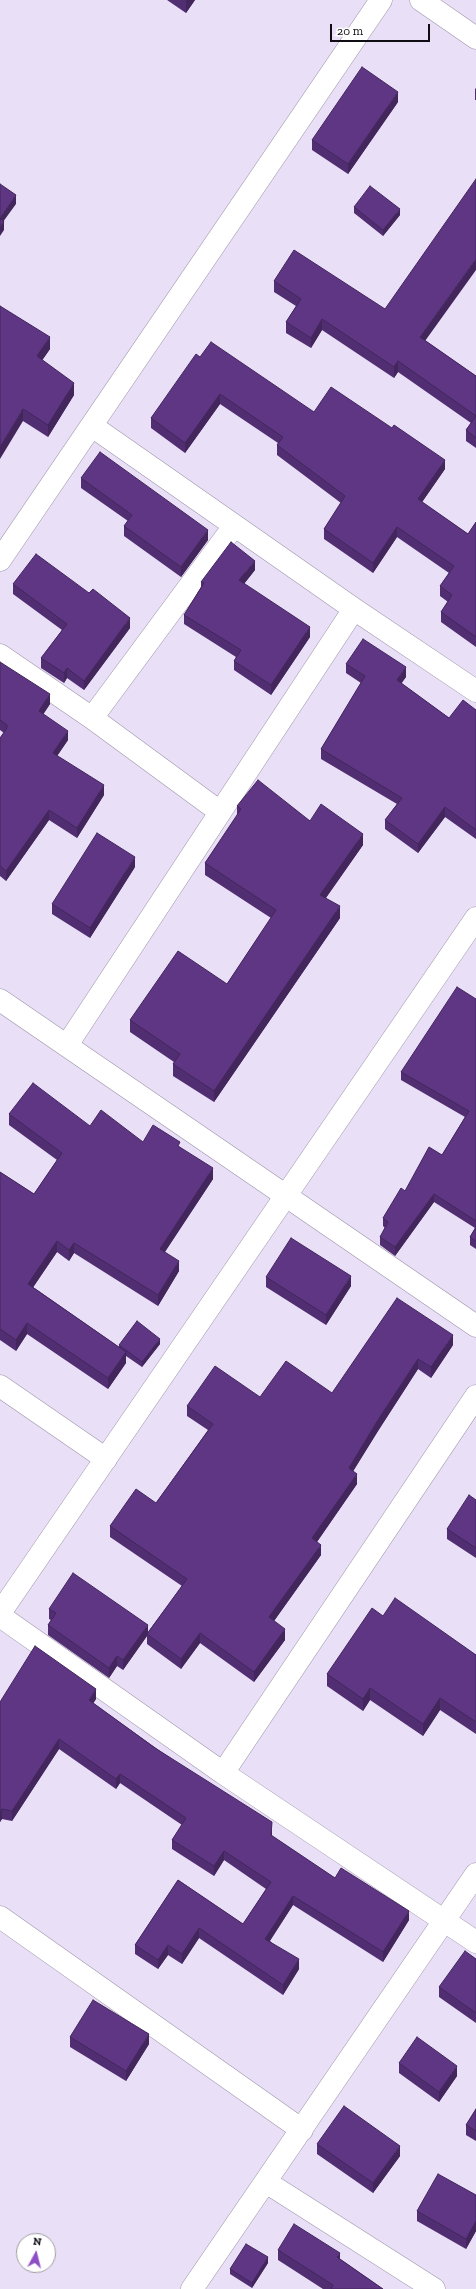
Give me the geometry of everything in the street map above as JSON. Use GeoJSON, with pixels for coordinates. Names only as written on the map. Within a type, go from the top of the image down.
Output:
{"type":"FeatureCollection","features":[{"type":"Feature","properties":{"kind":"street"},"geometry":{"type":"LineString","coordinates":[[0,560],[381,0]]}},
{"type":"Feature","properties":{"kind":"street"},"geometry":{"type":"LineString","coordinates":[[421,0],[476,38]]}},
{"type":"Feature","properties":{"kind":"street"},"geometry":{"type":"LineString","coordinates":[[92,426],[354,609],[476,691]]}},
{"type":"Feature","properties":{"kind":"street"},"geometry":{"type":"LineString","coordinates":[[92,718],[234,526]]}},
{"type":"Feature","properties":{"kind":"street"},"geometry":{"type":"LineString","coordinates":[[68,1045],[354,609]]}},
{"type":"Feature","properties":{"kind":"street"},"geometry":{"type":"LineString","coordinates":[[0,655],[92,718],[220,812]]}},
{"type":"Feature","properties":{"kind":"street"},"geometry":{"type":"LineString","coordinates":[[476,918],[0,1615],[223,1773],[476,1942]]}},
{"type":"Feature","properties":{"kind":"street"},"geometry":{"type":"LineString","coordinates":[[0,1000],[68,1045],[285,1196],[476,1326]]}},
{"type":"Feature","properties":{"kind":"street"},"geometry":{"type":"LineString","coordinates":[[0,1386],[106,1459]]}},
{"type":"Feature","properties":{"kind":"street"},"geometry":{"type":"LineString","coordinates":[[223,1773],[476,1396]]}},
{"type":"Feature","properties":{"kind":"street"},"geometry":{"type":"LineString","coordinates":[[192,2289],[476,1874]]}},
{"type":"Feature","properties":{"kind":"street"},"geometry":{"type":"LineString","coordinates":[[0,1916],[302,2130]]}},
{"type":"Feature","properties":{"kind":"street"},"geometry":{"type":"LineString","coordinates":[[266,2182],[434,2289]]}},
{"type":"Feature","properties":{"kind":"building"},"geometry":{"type":"Polygon","coordinates":[[[362,67],[398,92],[348,164],[312,140],[362,67]]]}},
{"type":"Feature","properties":{"kind":"building"},"geometry":{"type":"Polygon","coordinates":[[[476,179],[476,259],[420,337],[476,376],[476,416],[398,361],[394,367],[322,319],[311,338],[286,322],[301,299],[274,281],[294,250],[385,309],[476,179]]]}},
{"type":"Feature","properties":{"kind":"building"},"geometry":{"type":"Polygon","coordinates":[[[0,184],[16,195],[0,218],[0,184]]]}},
{"type":"Feature","properties":{"kind":"building"},"geometry":{"type":"Polygon","coordinates":[[[370,186],[400,209],[383,230],[354,207],[370,186]]]}},
{"type":"Feature","properties":{"kind":"building"},"geometry":{"type":"Polygon","coordinates":[[[0,219],[4,221],[0,227],[0,219]]]}},
{"type":"Feature","properties":{"kind":"building"},"geometry":{"type":"Polygon","coordinates":[[[0,306],[50,337],[37,356],[74,383],[48,425],[23,409],[0,447],[0,306]]]}},
{"type":"Feature","properties":{"kind":"building"},"geometry":{"type":"Polygon","coordinates":[[[211,342],[314,412],[331,387],[392,428],[394,425],[445,460],[418,499],[468,534],[476,522],[476,637],[441,612],[452,595],[440,586],[454,566],[397,527],[373,563],[324,529],[345,496],[277,445],[283,437],[220,394],[185,443],[151,418],[196,354],[200,357],[211,342]]]}},
{"type":"Feature","properties":{"kind":"building"},"geometry":{"type":"Polygon","coordinates":[[[476,416],[476,438],[466,430],[476,416]]]}},
{"type":"Feature","properties":{"kind":"building"},"geometry":{"type":"Polygon","coordinates":[[[100,452],[208,530],[181,567],[124,526],[132,515],[81,478],[100,452]]]}},
{"type":"Feature","properties":{"kind":"building"},"geometry":{"type":"Polygon","coordinates":[[[231,542],[255,561],[239,580],[310,627],[271,685],[234,661],[241,650],[184,615],[204,583],[201,582],[231,542]]]}},
{"type":"Feature","properties":{"kind":"building"},"geometry":{"type":"Polygon","coordinates":[[[36,554],[89,593],[93,589],[130,618],[84,681],[67,668],[64,673],[41,658],[67,624],[13,584],[36,554]]]}},
{"type":"Feature","properties":{"kind":"building"},"geometry":{"type":"Polygon","coordinates":[[[363,639],[406,667],[397,680],[449,718],[463,700],[476,710],[476,830],[445,807],[418,844],[385,820],[402,798],[321,749],[365,676],[346,664],[363,639]]]}},
{"type":"Feature","properties":{"kind":"building"},"geometry":{"type":"Polygon","coordinates":[[[0,662],[50,694],[39,711],[68,731],[53,753],[104,785],[77,828],[49,810],[6,871],[0,866],[0,738],[7,728],[7,725],[0,720],[0,662]]]}},
{"type":"Feature","properties":{"kind":"building"},"geometry":{"type":"Polygon","coordinates":[[[258,780],[310,821],[321,804],[363,834],[320,895],[340,906],[214,1091],[173,1064],[180,1054],[130,1020],[178,951],[227,984],[276,910],[205,863],[241,809],[237,806],[258,780]]]}},
{"type":"Feature","properties":{"kind":"building"},"geometry":{"type":"Polygon","coordinates":[[[97,833],[135,857],[90,928],[52,904],[97,833]]]}},
{"type":"Feature","properties":{"kind":"building"},"geometry":{"type":"Polygon","coordinates":[[[457,987],[476,999],[476,1221],[434,1194],[395,1247],[380,1237],[388,1222],[383,1218],[401,1188],[405,1191],[429,1147],[442,1155],[469,1111],[401,1072],[457,987]]]}},
{"type":"Feature","properties":{"kind":"building"},"geometry":{"type":"Polygon","coordinates":[[[33,1083],[90,1126],[101,1110],[143,1142],[153,1125],[180,1142],[178,1146],[213,1168],[160,1249],[179,1261],[158,1295],[74,1243],[69,1250],[57,1241],[28,1284],[126,1352],[108,1378],[27,1323],[16,1340],[0,1329],[0,1172],[34,1194],[62,1153],[9,1114],[33,1083]]]}},
{"type":"Feature","properties":{"kind":"building"},"geometry":{"type":"Polygon","coordinates":[[[476,1227],[476,1241],[470,1237],[476,1227]]]}},
{"type":"Feature","properties":{"kind":"building"},"geometry":{"type":"Polygon","coordinates":[[[291,1238],[351,1276],[326,1315],[266,1277],[291,1238]]]}},
{"type":"Feature","properties":{"kind":"building"},"geometry":{"type":"Polygon","coordinates":[[[397,1298],[453,1335],[431,1367],[418,1359],[349,1468],[357,1474],[312,1538],[321,1545],[269,1617],[285,1629],[254,1672],[200,1633],[181,1659],[147,1634],[187,1579],[110,1526],[136,1489],[156,1503],[213,1424],[187,1406],[215,1366],[260,1397],[286,1361],[332,1393],[397,1298]]]}},
{"type":"Feature","properties":{"kind":"building"},"geometry":{"type":"Polygon","coordinates":[[[137,1321],[160,1339],[142,1362],[119,1345],[137,1321]]]}},
{"type":"Feature","properties":{"kind":"building"},"geometry":{"type":"Polygon","coordinates":[[[469,1495],[476,1500],[476,1548],[447,1529],[469,1495]]]}},
{"type":"Feature","properties":{"kind":"building"},"geometry":{"type":"Polygon","coordinates":[[[73,1573],[148,1625],[123,1660],[117,1656],[109,1668],[48,1625],[56,1613],[49,1609],[73,1573]]]}},
{"type":"Feature","properties":{"kind":"building"},"geometry":{"type":"Polygon","coordinates":[[[395,1598],[476,1655],[476,1722],[440,1698],[423,1724],[370,1688],[363,1699],[327,1674],[372,1608],[383,1616],[395,1598]]]}},
{"type":"Feature","properties":{"kind":"building"},"geometry":{"type":"Polygon","coordinates":[[[35,1646],[96,1689],[89,1700],[155,1748],[272,1822],[271,1835],[335,1878],[341,1868],[409,1911],[383,1952],[293,1896],[265,1939],[299,1959],[283,1985],[199,1928],[182,1954],[168,1945],[158,1960],[135,1945],[178,1880],[243,1924],[271,1882],[224,1851],[214,1866],[172,1840],[186,1818],[120,1774],[116,1779],[59,1739],[12,1811],[2,1809],[0,1812],[0,1702],[35,1646]]]}},
{"type":"Feature","properties":{"kind":"building"},"geometry":{"type":"Polygon","coordinates":[[[465,1951],[476,1959],[476,2013],[439,1987],[465,1951]]]}},
{"type":"Feature","properties":{"kind":"building"},"geometry":{"type":"Polygon","coordinates":[[[93,2000],[149,2034],[126,2071],[70,2037],[93,2000]]]}},
{"type":"Feature","properties":{"kind":"building"},"geometry":{"type":"Polygon","coordinates":[[[417,2037],[457,2066],[439,2092],[399,2063],[417,2037]]]}},
{"type":"Feature","properties":{"kind":"building"},"geometry":{"type":"Polygon","coordinates":[[[344,2106],[400,2146],[373,2183],[317,2144],[344,2106]]]}},
{"type":"Feature","properties":{"kind":"building"},"geometry":{"type":"Polygon","coordinates":[[[476,2109],[476,2131],[466,2125],[476,2109]]]}},
{"type":"Feature","properties":{"kind":"building"},"geometry":{"type":"Polygon","coordinates":[[[438,2174],[476,2195],[476,2221],[466,2239],[417,2211],[438,2174]]]}},
{"type":"Feature","properties":{"kind":"building"},"geometry":{"type":"Polygon","coordinates":[[[294,2224],[340,2253],[337,2257],[383,2289],[331,2289],[333,2285],[278,2250],[294,2224]]]}},
{"type":"Feature","properties":{"kind":"building"},"geometry":{"type":"Polygon","coordinates":[[[246,2244],[268,2257],[252,2283],[230,2269],[246,2244]]]}}]}
